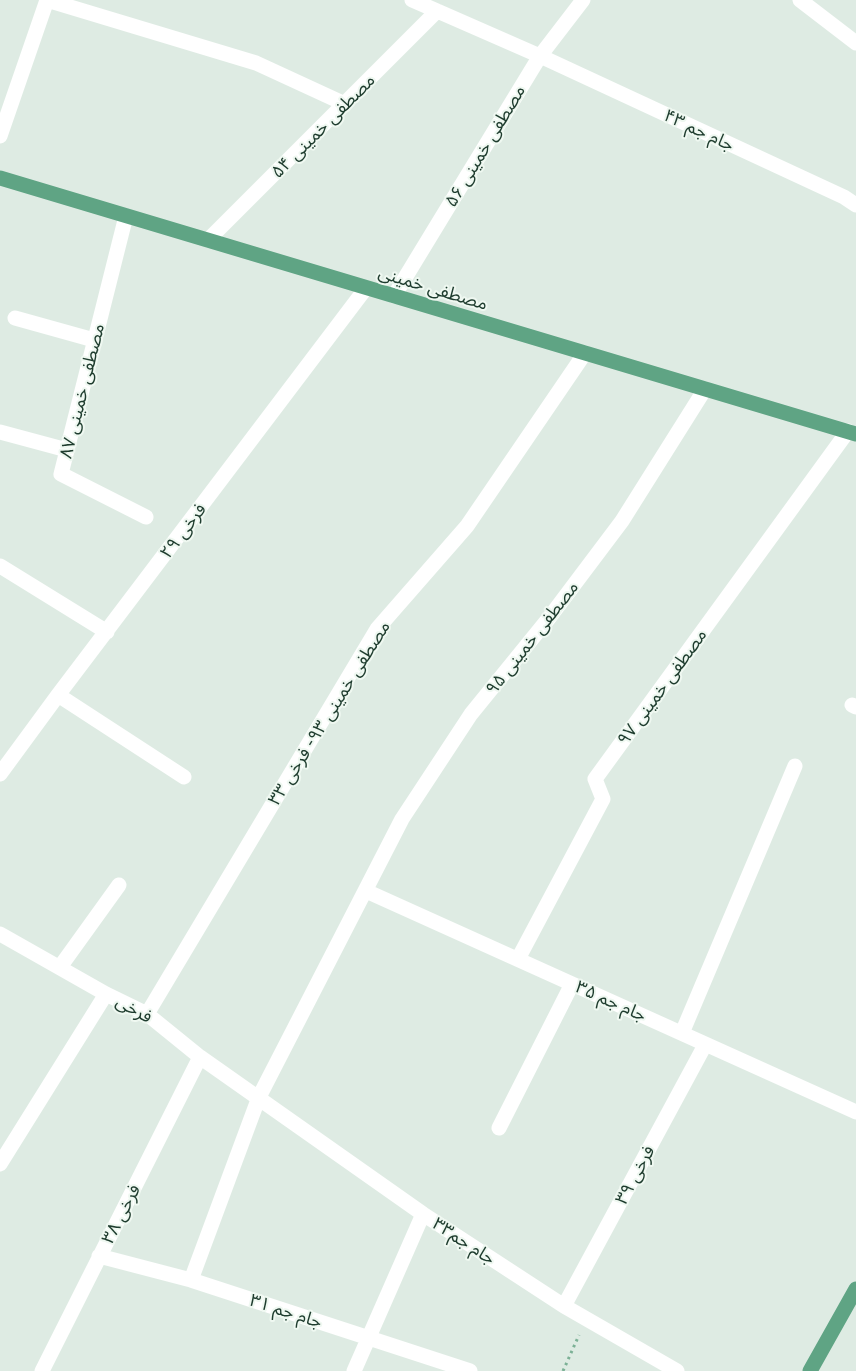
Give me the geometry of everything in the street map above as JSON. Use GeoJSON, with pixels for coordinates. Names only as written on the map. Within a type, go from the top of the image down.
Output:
{"type":"FeatureCollection","features":[{"type":"Feature","properties":{"kind":"main road","name":"مصطفی خمینی"},"geometry":{"type":"LineString","coordinates":[[0,178],[852,433]]}},
{"type":"Feature","properties":{"kind":"main road"},"geometry":{"type":"LineString","coordinates":[[810,1371],[856,1289]]}},
{"type":"Feature","properties":{"kind":"street"},"geometry":{"type":"LineString","coordinates":[[0,136],[47,0],[256,63],[345,104]]}},
{"type":"Feature","properties":{"kind":"street","name":"جام جم ۴۳"},"geometry":{"type":"LineString","coordinates":[[412,0],[540,56],[835,193],[856,205]]}},
{"type":"Feature","properties":{"kind":"street","name":"مصطفی خمینی ۵۶"},"geometry":{"type":"LineString","coordinates":[[394,296],[540,56],[583,0]]}},
{"type":"Feature","properties":{"kind":"street"},"geometry":{"type":"LineString","coordinates":[[800,0],[856,42]]}},
{"type":"Feature","properties":{"kind":"street","name":"مصطفی خمینی ۵۴"},"geometry":{"type":"LineString","coordinates":[[208,240],[437,11]]}},
{"type":"Feature","properties":{"kind":"street","name":"مصطفی خمینی ۸۷"},"geometry":{"type":"LineString","coordinates":[[126,216],[61,474],[146,517]]}},
{"type":"Feature","properties":{"kind":"street","name":"فرخی ۲۹"},"geometry":{"type":"LineString","coordinates":[[0,774],[58,694],[107,632],[366,288]]}},
{"type":"Feature","properties":{"kind":"street"},"geometry":{"type":"LineString","coordinates":[[14,318],[94,340]]}},
{"type":"Feature","properties":{"kind":"street","name":"مصطفی خمینی ۹۳- فرخی ۳۳"},"geometry":{"type":"LineString","coordinates":[[147,1014],[377,629],[467,526],[585,353]]}},
{"type":"Feature","properties":{"kind":"street","name":"مصطفی خمینی ۹۵"},"geometry":{"type":"LineString","coordinates":[[192,1280],[259,1097],[402,819],[471,714],[549,618],[622,522],[706,389]]}},
{"type":"Feature","properties":{"kind":"street"},"geometry":{"type":"LineString","coordinates":[[0,432],[67,450]]}},
{"type":"Feature","properties":{"kind":"street","name":"مصطفی خمینی ۹۷"},"geometry":{"type":"LineString","coordinates":[[518,959],[603,799],[595,779],[852,433]]}},
{"type":"Feature","properties":{"kind":"street"},"geometry":{"type":"LineString","coordinates":[[0,566],[107,632]]}},
{"type":"Feature","properties":{"kind":"street"},"geometry":{"type":"LineString","coordinates":[[58,694],[184,776]]}},
{"type":"Feature","properties":{"kind":"street"},"geometry":{"type":"LineString","coordinates":[[682,1033],[795,766]]}},
{"type":"Feature","properties":{"kind":"street"},"geometry":{"type":"LineString","coordinates":[[60,967],[119,885]]}},
{"type":"Feature","properties":{"kind":"street","name":"جام جم ۳۵"},"geometry":{"type":"LineString","coordinates":[[366,891],[856,1112]]}},
{"type":"Feature","properties":{"kind":"street","name":"فرخی"},"geometry":{"type":"LineString","coordinates":[[0,934],[106,994],[147,1014],[200,1058],[259,1097]]}},
{"type":"Feature","properties":{"kind":"street"},"geometry":{"type":"LineString","coordinates":[[498,1128],[572,984]]}},
{"type":"Feature","properties":{"kind":"street"},"geometry":{"type":"LineString","coordinates":[[0,1164],[106,994]]}},
{"type":"Feature","properties":{"kind":"street","name":"فرخی ۳۹"},"geometry":{"type":"LineString","coordinates":[[564,1306],[705,1045]]}},
{"type":"Feature","properties":{"kind":"street","name":"فرخی ۳۸"},"geometry":{"type":"LineString","coordinates":[[42,1371],[200,1058]]}},
{"type":"Feature","properties":{"kind":"street","name":"جام جم۳۳"},"geometry":{"type":"LineString","coordinates":[[259,1097],[423,1214],[564,1306],[677,1371]]}},
{"type":"Feature","properties":{"kind":"street"},"geometry":{"type":"LineString","coordinates":[[354,1371],[423,1214]]}},
{"type":"Feature","properties":{"kind":"street","name":"جام جم ۳۱"},"geometry":{"type":"LineString","coordinates":[[99,1256],[192,1280],[470,1371]]}},
{"type":"Feature","properties":{"kind":"path"},"geometry":{"type":"LineString","coordinates":[[563,1371],[586,1318]]}}]}
